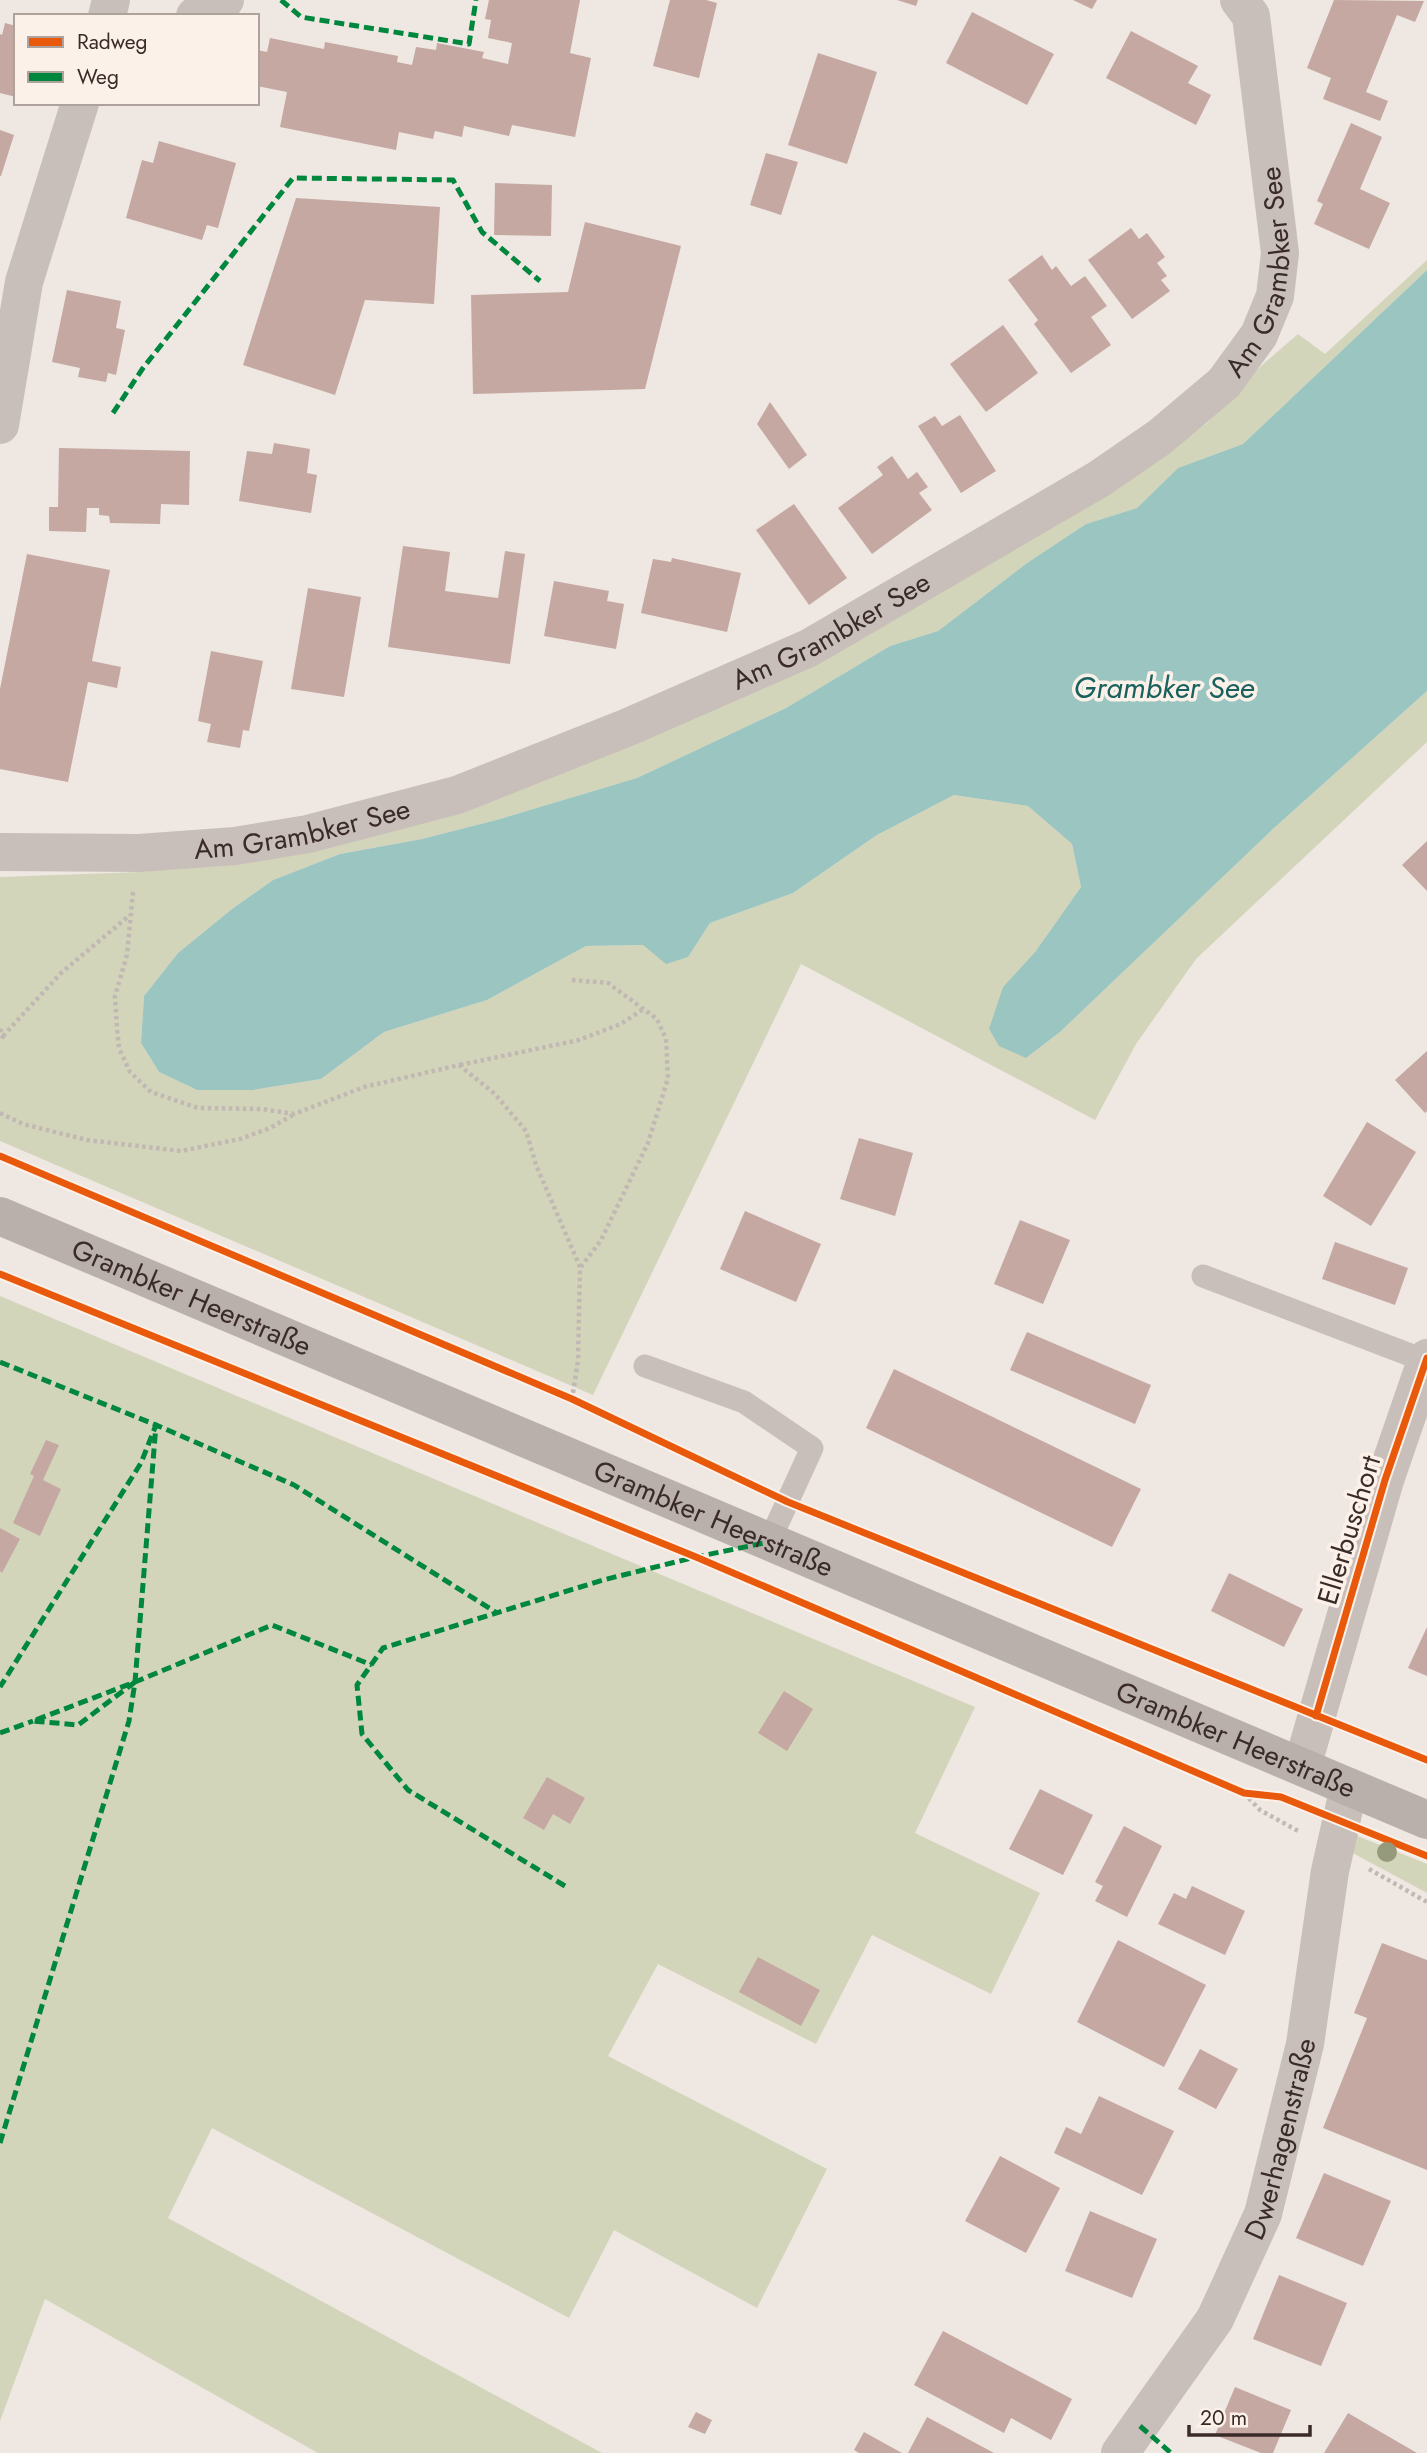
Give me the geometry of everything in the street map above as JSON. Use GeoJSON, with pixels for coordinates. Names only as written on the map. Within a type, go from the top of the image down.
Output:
{"type":"FeatureCollection","features":[{"type":"Feature","properties":{"kind":"main road","name":"Grambker Heerstraße"},"geometry":{"type":"LineString","coordinates":[[0,1216],[1427,1820]]}},
{"type":"Feature","properties":{"kind":"street"},"geometry":{"type":"LineString","coordinates":[[199,14],[225,0]]}},
{"type":"Feature","properties":{"kind":"street","name":"Am Grambker See"},"geometry":{"type":"LineString","coordinates":[[0,852],[139,853],[235,846],[308,834],[457,795],[626,728],[809,648],[1099,480],[1160,438],[1224,383],[1259,335],[1275,296],[1280,253],[1268,150],[1251,16],[1239,0]]}},
{"type":"Feature","properties":{"kind":"street"},"geometry":{"type":"LineString","coordinates":[[0,425],[24,282],[79,105]]}},
{"type":"Feature","properties":{"kind":"street","name":"Ellerbuschort"},"geometry":{"type":"LineString","coordinates":[[1302,1767],[1385,1480],[1427,1360]]}},
{"type":"Feature","properties":{"kind":"street","name":"Dwerhagenstraße"},"geometry":{"type":"LineString","coordinates":[[1120,2453],[1215,2319],[1263,2214],[1305,2045],[1330,1871],[1349,1787]]}},
{"type":"Feature","properties":{"kind":"lane"},"geometry":{"type":"LineString","coordinates":[[1203,1276],[1427,1360]]}},
{"type":"Feature","properties":{"kind":"lane"},"geometry":{"type":"LineString","coordinates":[[645,1366],[744,1402],[812,1448],[769,1542]]}},
{"type":"Feature","properties":{"kind":"path"},"geometry":{"type":"LineString","coordinates":[[139,853],[129,916],[127,955],[115,996],[119,1048],[130,1072],[151,1092],[198,1108],[262,1109],[294,1114]]}},
{"type":"Feature","properties":{"kind":"path"},"geometry":{"type":"LineString","coordinates":[[0,1042],[61,973],[129,916]]}},
{"type":"Feature","properties":{"kind":"path"},"geometry":{"type":"LineString","coordinates":[[572,980],[608,983],[657,1019],[666,1039],[668,1078],[648,1143],[601,1240],[580,1267]]}},
{"type":"Feature","properties":{"kind":"path"},"geometry":{"type":"LineString","coordinates":[[0,1113],[23,1125],[87,1140],[181,1150],[240,1139],[270,1128],[294,1114],[364,1087],[579,1040],[621,1024],[643,1009]]}},
{"type":"Feature","properties":{"kind":"path"},"geometry":{"type":"LineString","coordinates":[[0,1029],[3,1036]]}},
{"type":"Feature","properties":{"kind":"path"},"geometry":{"type":"LineString","coordinates":[[459,1065],[495,1094],[526,1131],[536,1165],[580,1267],[578,1361],[572,1399]]}},
{"type":"Feature","properties":{"kind":"path"},"geometry":{"type":"LineString","coordinates":[[1244,1793],[1256,1794]]}},
{"type":"Feature","properties":{"kind":"green space"},"geometry":{"type":"Polygon","coordinates":[[[1427,260],[1427,270],[1243,444],[1178,468],[1137,508],[1086,524],[1027,563],[938,631],[890,646],[786,708],[637,778],[422,839],[340,854],[273,880],[178,953],[144,996],[141,1043],[159,1072],[197,1090],[253,1090],[321,1079],[384,1032],[487,1000],[586,946],[643,945],[666,963],[688,957],[710,923],[793,893],[877,835],[954,795],[1028,806],[1072,844],[1081,887],[1035,952],[1003,987],[1026,1058],[1060,1032],[1274,828],[1427,691],[1427,742],[1196,959],[1136,1044],[1095,1120],[801,964],[593,1395],[0,1141],[0,877],[141,872],[422,819],[1120,487],[1208,422],[1261,366],[1298,334],[1325,354],[1427,260]]]}},
{"type":"Feature","properties":{"kind":"green space"},"geometry":{"type":"Polygon","coordinates":[[[0,1296],[975,1707],[915,1833],[1040,1893],[991,1994],[872,1935],[816,2044],[658,1964],[608,2056],[827,2169],[757,2308],[614,2230],[569,2318],[212,2128],[168,2218],[602,2453],[318,2453],[45,2299],[0,2421],[0,1296]]]}},
{"type":"Feature","properties":{"kind":"green space"},"geometry":{"type":"Polygon","coordinates":[[[1355,1835],[1427,1864],[1427,1893],[1347,1850],[1355,1835]]]}},
{"type":"Feature","properties":{"kind":"water","name":"Grambker See"},"geometry":{"type":"Polygon","coordinates":[[[1427,270],[1427,691],[1274,828],[1060,1032],[1026,1058],[999,1046],[989,1029],[1003,987],[1035,952],[1081,887],[1072,844],[1028,806],[954,795],[877,835],[793,893],[710,923],[688,957],[666,964],[643,945],[586,946],[487,1000],[384,1032],[321,1079],[253,1090],[197,1090],[159,1072],[141,1043],[144,996],[178,953],[273,880],[340,854],[422,839],[637,778],[786,708],[890,646],[938,631],[1027,563],[1086,524],[1137,508],[1178,468],[1243,444],[1427,270]]]}},
{"type":"Feature","properties":{"kind":"building"},"geometry":{"type":"Polygon","coordinates":[[[489,0],[580,0],[570,53],[591,58],[575,137],[512,125],[509,136],[464,126],[462,137],[435,131],[433,139],[399,132],[396,150],[280,127],[287,92],[259,86],[259,50],[267,52],[270,38],[324,49],[325,42],[398,56],[397,62],[412,65],[416,47],[436,50],[437,43],[484,52],[482,58],[508,64],[512,43],[488,38],[491,20],[485,19],[489,0]]]}},
{"type":"Feature","properties":{"kind":"building"},"geometry":{"type":"Polygon","coordinates":[[[670,0],[706,0],[717,3],[699,78],[653,66],[670,0]]]}},
{"type":"Feature","properties":{"kind":"building"},"geometry":{"type":"Polygon","coordinates":[[[897,0],[918,0],[916,6],[897,0]]]}},
{"type":"Feature","properties":{"kind":"building"},"geometry":{"type":"Polygon","coordinates":[[[1073,0],[1097,0],[1092,9],[1073,0]]]}},
{"type":"Feature","properties":{"kind":"building"},"geometry":{"type":"Polygon","coordinates":[[[1334,0],[1424,1],[1415,22],[1397,15],[1366,92],[1388,101],[1380,121],[1323,99],[1331,78],[1307,68],[1334,0]]]}},
{"type":"Feature","properties":{"kind":"building"},"geometry":{"type":"Polygon","coordinates":[[[972,12],[1054,54],[1027,105],[946,63],[972,12]]]}},
{"type":"Feature","properties":{"kind":"building"},"geometry":{"type":"Polygon","coordinates":[[[5,23],[14,25],[14,96],[0,93],[0,34],[2,35],[5,23]]]}},
{"type":"Feature","properties":{"kind":"building"},"geometry":{"type":"Polygon","coordinates":[[[1131,31],[1198,66],[1188,83],[1211,95],[1196,125],[1106,78],[1131,31]]]}},
{"type":"Feature","properties":{"kind":"building"},"geometry":{"type":"Polygon","coordinates":[[[818,53],[877,72],[847,164],[788,145],[818,53]]]}},
{"type":"Feature","properties":{"kind":"building"},"geometry":{"type":"Polygon","coordinates":[[[1351,123],[1382,137],[1360,189],[1390,203],[1369,249],[1314,224],[1323,204],[1317,201],[1351,123]]]}},
{"type":"Feature","properties":{"kind":"building"},"geometry":{"type":"Polygon","coordinates":[[[0,130],[14,135],[1,176],[0,176],[0,130]]]}},
{"type":"Feature","properties":{"kind":"building"},"geometry":{"type":"Polygon","coordinates":[[[159,141],[236,163],[218,228],[207,225],[202,240],[126,218],[142,160],[153,163],[159,141]]]}},
{"type":"Feature","properties":{"kind":"building"},"geometry":{"type":"Polygon","coordinates":[[[766,153],[798,162],[781,215],[750,205],[766,153]]]}},
{"type":"Feature","properties":{"kind":"building"},"geometry":{"type":"Polygon","coordinates":[[[495,183],[552,185],[551,236],[494,235],[495,183]]]}},
{"type":"Feature","properties":{"kind":"building"},"geometry":{"type":"Polygon","coordinates":[[[296,198],[440,207],[434,304],[365,300],[335,395],[243,365],[296,198]]]}},
{"type":"Feature","properties":{"kind":"building"},"geometry":{"type":"Polygon","coordinates":[[[585,222],[681,246],[645,389],[473,394],[471,295],[568,292],[585,222]]]}},
{"type":"Feature","properties":{"kind":"building"},"geometry":{"type":"Polygon","coordinates":[[[1131,228],[1139,239],[1147,233],[1165,257],[1157,263],[1167,276],[1161,280],[1170,291],[1132,319],[1088,260],[1131,228]]]}},
{"type":"Feature","properties":{"kind":"building"},"geometry":{"type":"Polygon","coordinates":[[[1042,255],[1052,270],[1056,266],[1071,286],[1085,276],[1107,306],[1091,317],[1111,345],[1071,373],[1034,324],[1038,320],[1008,280],[1042,255]]]}},
{"type":"Feature","properties":{"kind":"building"},"geometry":{"type":"Polygon","coordinates":[[[67,290],[121,301],[116,328],[125,330],[116,375],[108,373],[106,382],[78,377],[80,368],[52,362],[67,290]]]}},
{"type":"Feature","properties":{"kind":"building"},"geometry":{"type":"Polygon","coordinates":[[[1003,325],[1038,373],[986,412],[950,364],[1003,325]]]}},
{"type":"Feature","properties":{"kind":"building"},"geometry":{"type":"Polygon","coordinates":[[[770,402],[807,455],[789,469],[757,424],[770,402]]]}},
{"type":"Feature","properties":{"kind":"building"},"geometry":{"type":"Polygon","coordinates":[[[960,415],[996,471],[961,493],[918,426],[935,416],[942,426],[960,415]]]}},
{"type":"Feature","properties":{"kind":"building"},"geometry":{"type":"Polygon","coordinates":[[[274,443],[310,449],[307,473],[317,475],[311,513],[239,501],[247,451],[272,454],[274,443]]]}},
{"type":"Feature","properties":{"kind":"building"},"geometry":{"type":"Polygon","coordinates":[[[59,448],[190,451],[189,505],[161,504],[160,524],[110,523],[109,516],[99,515],[99,508],[87,508],[86,532],[49,531],[49,507],[58,507],[59,448]]]}},
{"type":"Feature","properties":{"kind":"building"},"geometry":{"type":"Polygon","coordinates":[[[892,456],[908,479],[917,472],[928,487],[919,493],[932,510],[872,554],[838,508],[883,475],[877,467],[892,456]]]}},
{"type":"Feature","properties":{"kind":"building"},"geometry":{"type":"Polygon","coordinates":[[[794,504],[847,578],[809,605],[756,530],[794,504]]]}},
{"type":"Feature","properties":{"kind":"building"},"geometry":{"type":"Polygon","coordinates":[[[403,546],[450,552],[445,591],[498,598],[505,551],[525,554],[510,664],[388,647],[403,546]]]}},
{"type":"Feature","properties":{"kind":"building"},"geometry":{"type":"Polygon","coordinates":[[[27,554],[110,570],[92,661],[121,667],[117,688],[88,682],[68,782],[0,769],[0,689],[27,554]]]}},
{"type":"Feature","properties":{"kind":"building"},"geometry":{"type":"Polygon","coordinates":[[[672,558],[741,573],[727,632],[641,613],[653,559],[671,562],[672,558]]]}},
{"type":"Feature","properties":{"kind":"building"},"geometry":{"type":"Polygon","coordinates":[[[554,581],[609,591],[607,601],[624,604],[616,649],[544,636],[554,581]]]}},
{"type":"Feature","properties":{"kind":"building"},"geometry":{"type":"Polygon","coordinates":[[[308,588],[361,597],[344,697],[291,689],[308,588]]]}},
{"type":"Feature","properties":{"kind":"building"},"geometry":{"type":"Polygon","coordinates":[[[211,651],[263,661],[249,731],[243,730],[240,748],[207,742],[211,724],[198,721],[211,651]]]}},
{"type":"Feature","properties":{"kind":"building"},"geometry":{"type":"Polygon","coordinates":[[[1427,841],[1427,891],[1402,865],[1427,841]]]}},
{"type":"Feature","properties":{"kind":"building"},"geometry":{"type":"Polygon","coordinates":[[[1427,1051],[1427,1111],[1425,1113],[1395,1080],[1427,1051]]]}},
{"type":"Feature","properties":{"kind":"building"},"geometry":{"type":"Polygon","coordinates":[[[1367,1122],[1416,1152],[1371,1226],[1323,1196],[1367,1122]]]}},
{"type":"Feature","properties":{"kind":"building"},"geometry":{"type":"Polygon","coordinates":[[[859,1138],[913,1153],[895,1216],[840,1199],[859,1138]]]}},
{"type":"Feature","properties":{"kind":"building"},"geometry":{"type":"Polygon","coordinates":[[[745,1211],[821,1244],[796,1302],[720,1269],[745,1211]]]}},
{"type":"Feature","properties":{"kind":"building"},"geometry":{"type":"Polygon","coordinates":[[[1020,1220],[1070,1240],[1043,1304],[994,1284],[1020,1220]]]}},
{"type":"Feature","properties":{"kind":"building"},"geometry":{"type":"Polygon","coordinates":[[[1335,1242],[1408,1268],[1395,1305],[1322,1279],[1335,1242]]]}},
{"type":"Feature","properties":{"kind":"building"},"geometry":{"type":"Polygon","coordinates":[[[1027,1332],[1151,1385],[1135,1424],[1010,1370],[1027,1332]]]}},
{"type":"Feature","properties":{"kind":"building"},"geometry":{"type":"Polygon","coordinates":[[[894,1369],[1141,1489],[1112,1547],[866,1428],[894,1369]]]}},
{"type":"Feature","properties":{"kind":"building"},"geometry":{"type":"Polygon","coordinates":[[[46,1440],[59,1445],[43,1480],[61,1489],[40,1536],[13,1523],[34,1476],[30,1474],[46,1440]]]}},
{"type":"Feature","properties":{"kind":"building"},"geometry":{"type":"Polygon","coordinates":[[[0,1528],[20,1539],[2,1573],[0,1571],[0,1528]]]}},
{"type":"Feature","properties":{"kind":"building"},"geometry":{"type":"Polygon","coordinates":[[[1229,1573],[1303,1609],[1284,1647],[1211,1611],[1229,1573]]]}},
{"type":"Feature","properties":{"kind":"building"},"geometry":{"type":"Polygon","coordinates":[[[1427,1627],[1427,1676],[1408,1668],[1427,1627]]]}},
{"type":"Feature","properties":{"kind":"building"},"geometry":{"type":"Polygon","coordinates":[[[784,1691],[813,1709],[787,1751],[758,1733],[784,1691]]]}},
{"type":"Feature","properties":{"kind":"building"},"geometry":{"type":"Polygon","coordinates":[[[547,1777],[585,1798],[570,1824],[553,1814],[544,1830],[523,1818],[547,1777]]]}},
{"type":"Feature","properties":{"kind":"building"},"geometry":{"type":"Polygon","coordinates":[[[1040,1789],[1093,1815],[1063,1875],[1009,1849],[1040,1789]]]}},
{"type":"Feature","properties":{"kind":"building"},"geometry":{"type":"Polygon","coordinates":[[[1124,1826],[1162,1846],[1127,1917],[1095,1901],[1103,1886],[1095,1882],[1124,1826]]]}},
{"type":"Feature","properties":{"kind":"building"},"geometry":{"type":"Polygon","coordinates":[[[1192,1886],[1245,1911],[1225,1955],[1158,1924],[1174,1893],[1186,1899],[1192,1886]]]}},
{"type":"Feature","properties":{"kind":"building"},"geometry":{"type":"Polygon","coordinates":[[[1118,1940],[1206,1985],[1164,2067],[1077,2022],[1118,1940]]]}},
{"type":"Feature","properties":{"kind":"building"},"geometry":{"type":"Polygon","coordinates":[[[1382,1943],[1427,1960],[1427,2170],[1323,2128],[1367,2018],[1354,2013],[1382,1943]]]}},
{"type":"Feature","properties":{"kind":"building"},"geometry":{"type":"Polygon","coordinates":[[[758,1957],[820,1990],[801,2026],[739,1992],[758,1957]]]}},
{"type":"Feature","properties":{"kind":"building"},"geometry":{"type":"Polygon","coordinates":[[[1200,2049],[1238,2069],[1216,2109],[1178,2089],[1200,2049]]]}},
{"type":"Feature","properties":{"kind":"building"},"geometry":{"type":"Polygon","coordinates":[[[1099,2096],[1174,2131],[1142,2195],[1054,2153],[1066,2127],[1081,2134],[1099,2096]]]}},
{"type":"Feature","properties":{"kind":"building"},"geometry":{"type":"Polygon","coordinates":[[[1000,2156],[1060,2188],[1026,2253],[965,2221],[1000,2156]]]}},
{"type":"Feature","properties":{"kind":"building"},"geometry":{"type":"Polygon","coordinates":[[[1324,2173],[1391,2201],[1363,2266],[1296,2238],[1324,2173]]]}},
{"type":"Feature","properties":{"kind":"building"},"geometry":{"type":"Polygon","coordinates":[[[1090,2211],[1157,2239],[1132,2298],[1065,2271],[1090,2211]]]}},
{"type":"Feature","properties":{"kind":"building"},"geometry":{"type":"Polygon","coordinates":[[[1279,2275],[1347,2303],[1321,2366],[1253,2339],[1279,2275]]]}},
{"type":"Feature","properties":{"kind":"building"},"geometry":{"type":"Polygon","coordinates":[[[943,2331],[1072,2399],[1051,2440],[1011,2418],[1004,2433],[914,2385],[943,2331]]]}},
{"type":"Feature","properties":{"kind":"building"},"geometry":{"type":"Polygon","coordinates":[[[1235,2387],[1291,2410],[1273,2453],[1261,2453],[1215,2435],[1235,2387]]]}},
{"type":"Feature","properties":{"kind":"building"},"geometry":{"type":"Polygon","coordinates":[[[696,2412],[712,2420],[705,2434],[688,2427],[696,2412]]]}},
{"type":"Feature","properties":{"kind":"building"},"geometry":{"type":"Polygon","coordinates":[[[1348,2413],[1379,2431],[1417,2453],[1324,2453],[1348,2413]]]}},
{"type":"Feature","properties":{"kind":"building"},"geometry":{"type":"Polygon","coordinates":[[[927,2417],[994,2453],[908,2453],[927,2417]]]}},
{"type":"Feature","properties":{"kind":"building"},"geometry":{"type":"Polygon","coordinates":[[[864,2432],[902,2453],[859,2453],[854,2450],[864,2432]]]}},
{"type":"Feature","properties":{"kind":"marked path"},"geometry":{"type":"LineString","coordinates":[[281,0],[301,17],[469,44],[476,0]]}},
{"type":"Feature","properties":{"kind":"marked path"},"geometry":{"type":"LineString","coordinates":[[113,413],[143,368],[293,178],[453,180],[482,232],[540,281]]}},
{"type":"Feature","properties":{"kind":"marked path"},"geometry":{"type":"LineString","coordinates":[[0,1362],[156,1425],[141,1463],[0,1687]]}},
{"type":"Feature","properties":{"kind":"marked path"},"geometry":{"type":"LineString","coordinates":[[0,2143],[129,1721],[135,1682],[156,1425],[294,1485],[497,1613]]}},
{"type":"Feature","properties":{"kind":"marked path"},"geometry":{"type":"LineString","coordinates":[[565,1886],[408,1790],[362,1734],[357,1685],[383,1648],[603,1580],[769,1542]]}},
{"type":"Feature","properties":{"kind":"marked path"},"geometry":{"type":"LineString","coordinates":[[135,1682],[78,1725],[33,1721],[272,1625],[372,1665]]}},
{"type":"Feature","properties":{"kind":"marked path"},"geometry":{"type":"LineString","coordinates":[[0,1733],[33,1721]]}},
{"type":"Feature","properties":{"kind":"marked path"},"geometry":{"type":"LineString","coordinates":[[1140,2426],[1171,2453]]}},
{"type":"Feature","properties":{"kind":"cycle path"},"geometry":{"type":"LineString","coordinates":[[0,1156],[572,1399],[788,1502],[1427,1760]]}},
{"type":"Feature","properties":{"kind":"cycle path"},"geometry":{"type":"LineString","coordinates":[[0,1274],[696,1557],[1244,1793],[1281,1797],[1427,1856]]}},
{"type":"Feature","properties":{"kind":"cycle path"},"geometry":{"type":"LineString","coordinates":[[1316,1716],[1385,1480],[1427,1358]]}}]}
